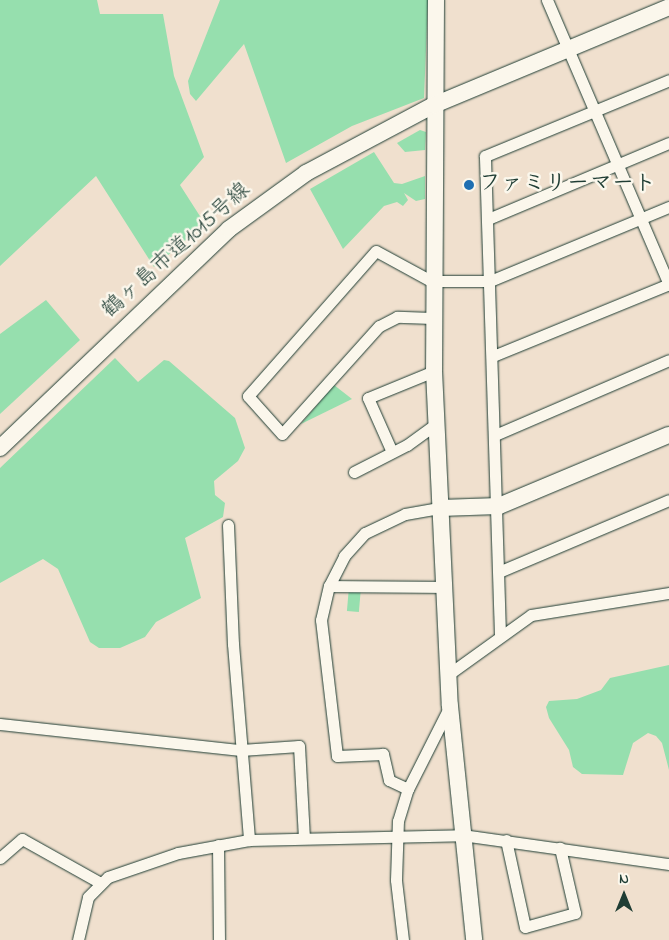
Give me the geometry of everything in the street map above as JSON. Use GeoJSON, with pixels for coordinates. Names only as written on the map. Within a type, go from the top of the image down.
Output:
{"type":"FeatureCollection","features":[{"type":"Feature","properties":{"kind":"street"},"geometry":{"type":"LineString","coordinates":[[493,356],[669,284],[548,0]]}},
{"type":"Feature","properties":{"kind":"street"},"geometry":{"type":"LineString","coordinates":[[439,2],[434,105],[432,318],[450,706],[474,940]]}},
{"type":"Feature","properties":{"kind":"street","name":"鶴ヶ島市道1015号線"},"geometry":{"type":"LineString","coordinates":[[0,448],[229,229],[343,150],[434,105],[669,7]]}},
{"type":"Feature","properties":{"kind":"street"},"geometry":{"type":"LineString","coordinates":[[500,635],[499,506],[485,156],[669,80]]}},
{"type":"Feature","properties":{"kind":"street"},"geometry":{"type":"LineString","coordinates":[[488,219],[669,142]]}},
{"type":"Feature","properties":{"kind":"street"},"geometry":{"type":"LineString","coordinates":[[432,318],[397,317],[379,326],[282,434],[248,396],[376,252],[431,281],[490,281],[669,207]]}},
{"type":"Feature","properties":{"kind":"street"},"geometry":{"type":"LineString","coordinates":[[495,435],[669,360]]}},
{"type":"Feature","properties":{"kind":"street"},"geometry":{"type":"LineString","coordinates":[[392,452],[368,398],[434,371]]}},
{"type":"Feature","properties":{"kind":"street"},"geometry":{"type":"LineString","coordinates":[[354,472],[392,452],[437,423]]}},
{"type":"Feature","properties":{"kind":"street"},"geometry":{"type":"LineString","coordinates":[[408,789],[389,780],[383,754],[336,756],[321,620],[328,586],[344,556],[365,533],[406,514],[440,508],[499,506],[669,435]]}},
{"type":"Feature","properties":{"kind":"street"},"geometry":{"type":"LineString","coordinates":[[501,572],[669,500]]}},
{"type":"Feature","properties":{"kind":"street"},"geometry":{"type":"LineString","coordinates":[[228,525],[241,750],[249,840]]}},
{"type":"Feature","properties":{"kind":"street"},"geometry":{"type":"LineString","coordinates":[[328,586],[444,587]]}},
{"type":"Feature","properties":{"kind":"street"},"geometry":{"type":"LineString","coordinates":[[449,674],[530,615],[669,593]]}},
{"type":"Feature","properties":{"kind":"street"},"geometry":{"type":"LineString","coordinates":[[403,940],[396,837],[408,789],[450,706]]}},
{"type":"Feature","properties":{"kind":"street"},"geometry":{"type":"LineString","coordinates":[[0,724],[241,750],[299,746],[304,838]]}},
{"type":"Feature","properties":{"kind":"street"},"geometry":{"type":"LineString","coordinates":[[78,940],[88,897],[99,882],[142,863],[218,845],[249,840],[462,836],[506,840],[669,865]]}},
{"type":"Feature","properties":{"kind":"street"},"geometry":{"type":"LineString","coordinates":[[0,858],[22,839],[99,882]]}},
{"type":"Feature","properties":{"kind":"street"},"geometry":{"type":"LineString","coordinates":[[506,840],[524,927],[575,913],[560,848]]}},
{"type":"Feature","properties":{"kind":"street"},"geometry":{"type":"LineString","coordinates":[[218,845],[219,940]]}},
{"type":"Feature","properties":{"kind":"green space"},"geometry":{"type":"Polygon","coordinates":[[[0,0],[97,0],[100,14],[163,14],[174,76],[204,157],[180,185],[205,224],[154,267],[96,176],[0,266],[0,0]]]}},
{"type":"Feature","properties":{"kind":"green space"},"geometry":{"type":"Polygon","coordinates":[[[220,0],[428,0],[424,98],[352,126],[286,163],[244,44],[196,101],[190,94],[188,81],[220,0]]]}},
{"type":"Feature","properties":{"kind":"green space"},"geometry":{"type":"Polygon","coordinates":[[[420,130],[426,132],[425,150],[405,152],[397,143],[420,130]]]}},
{"type":"Feature","properties":{"kind":"green space"},"geometry":{"type":"Polygon","coordinates":[[[374,152],[394,183],[402,184],[425,176],[425,199],[416,201],[404,193],[408,200],[403,206],[397,202],[384,206],[343,249],[310,189],[374,152]]]}},
{"type":"Feature","properties":{"kind":"green space"},"geometry":{"type":"Polygon","coordinates":[[[46,300],[80,340],[0,414],[0,334],[46,300]]]}},
{"type":"Feature","properties":{"kind":"green space"},"geometry":{"type":"Polygon","coordinates":[[[115,358],[138,382],[164,360],[169,361],[235,418],[245,448],[238,461],[214,481],[215,495],[225,503],[223,517],[185,538],[201,598],[156,622],[145,637],[120,648],[99,648],[90,642],[58,569],[43,559],[0,583],[0,468],[115,358]]]}},
{"type":"Feature","properties":{"kind":"green space"},"geometry":{"type":"Polygon","coordinates":[[[334,385],[352,399],[301,424],[334,385]]]}},
{"type":"Feature","properties":{"kind":"green space"},"geometry":{"type":"Polygon","coordinates":[[[349,587],[361,588],[359,612],[347,611],[349,587]]]}},
{"type":"Feature","properties":{"kind":"green space"},"geometry":{"type":"Polygon","coordinates":[[[669,665],[669,770],[662,743],[656,736],[648,733],[633,743],[623,775],[582,774],[573,767],[569,750],[549,718],[546,707],[549,701],[577,699],[601,690],[610,678],[669,665]]]}},
{"type":"Feature","properties":{"kind":"place","name":"ファミリーマート"},"geometry":{"type":"Point","coordinates":[469,185]}}]}
